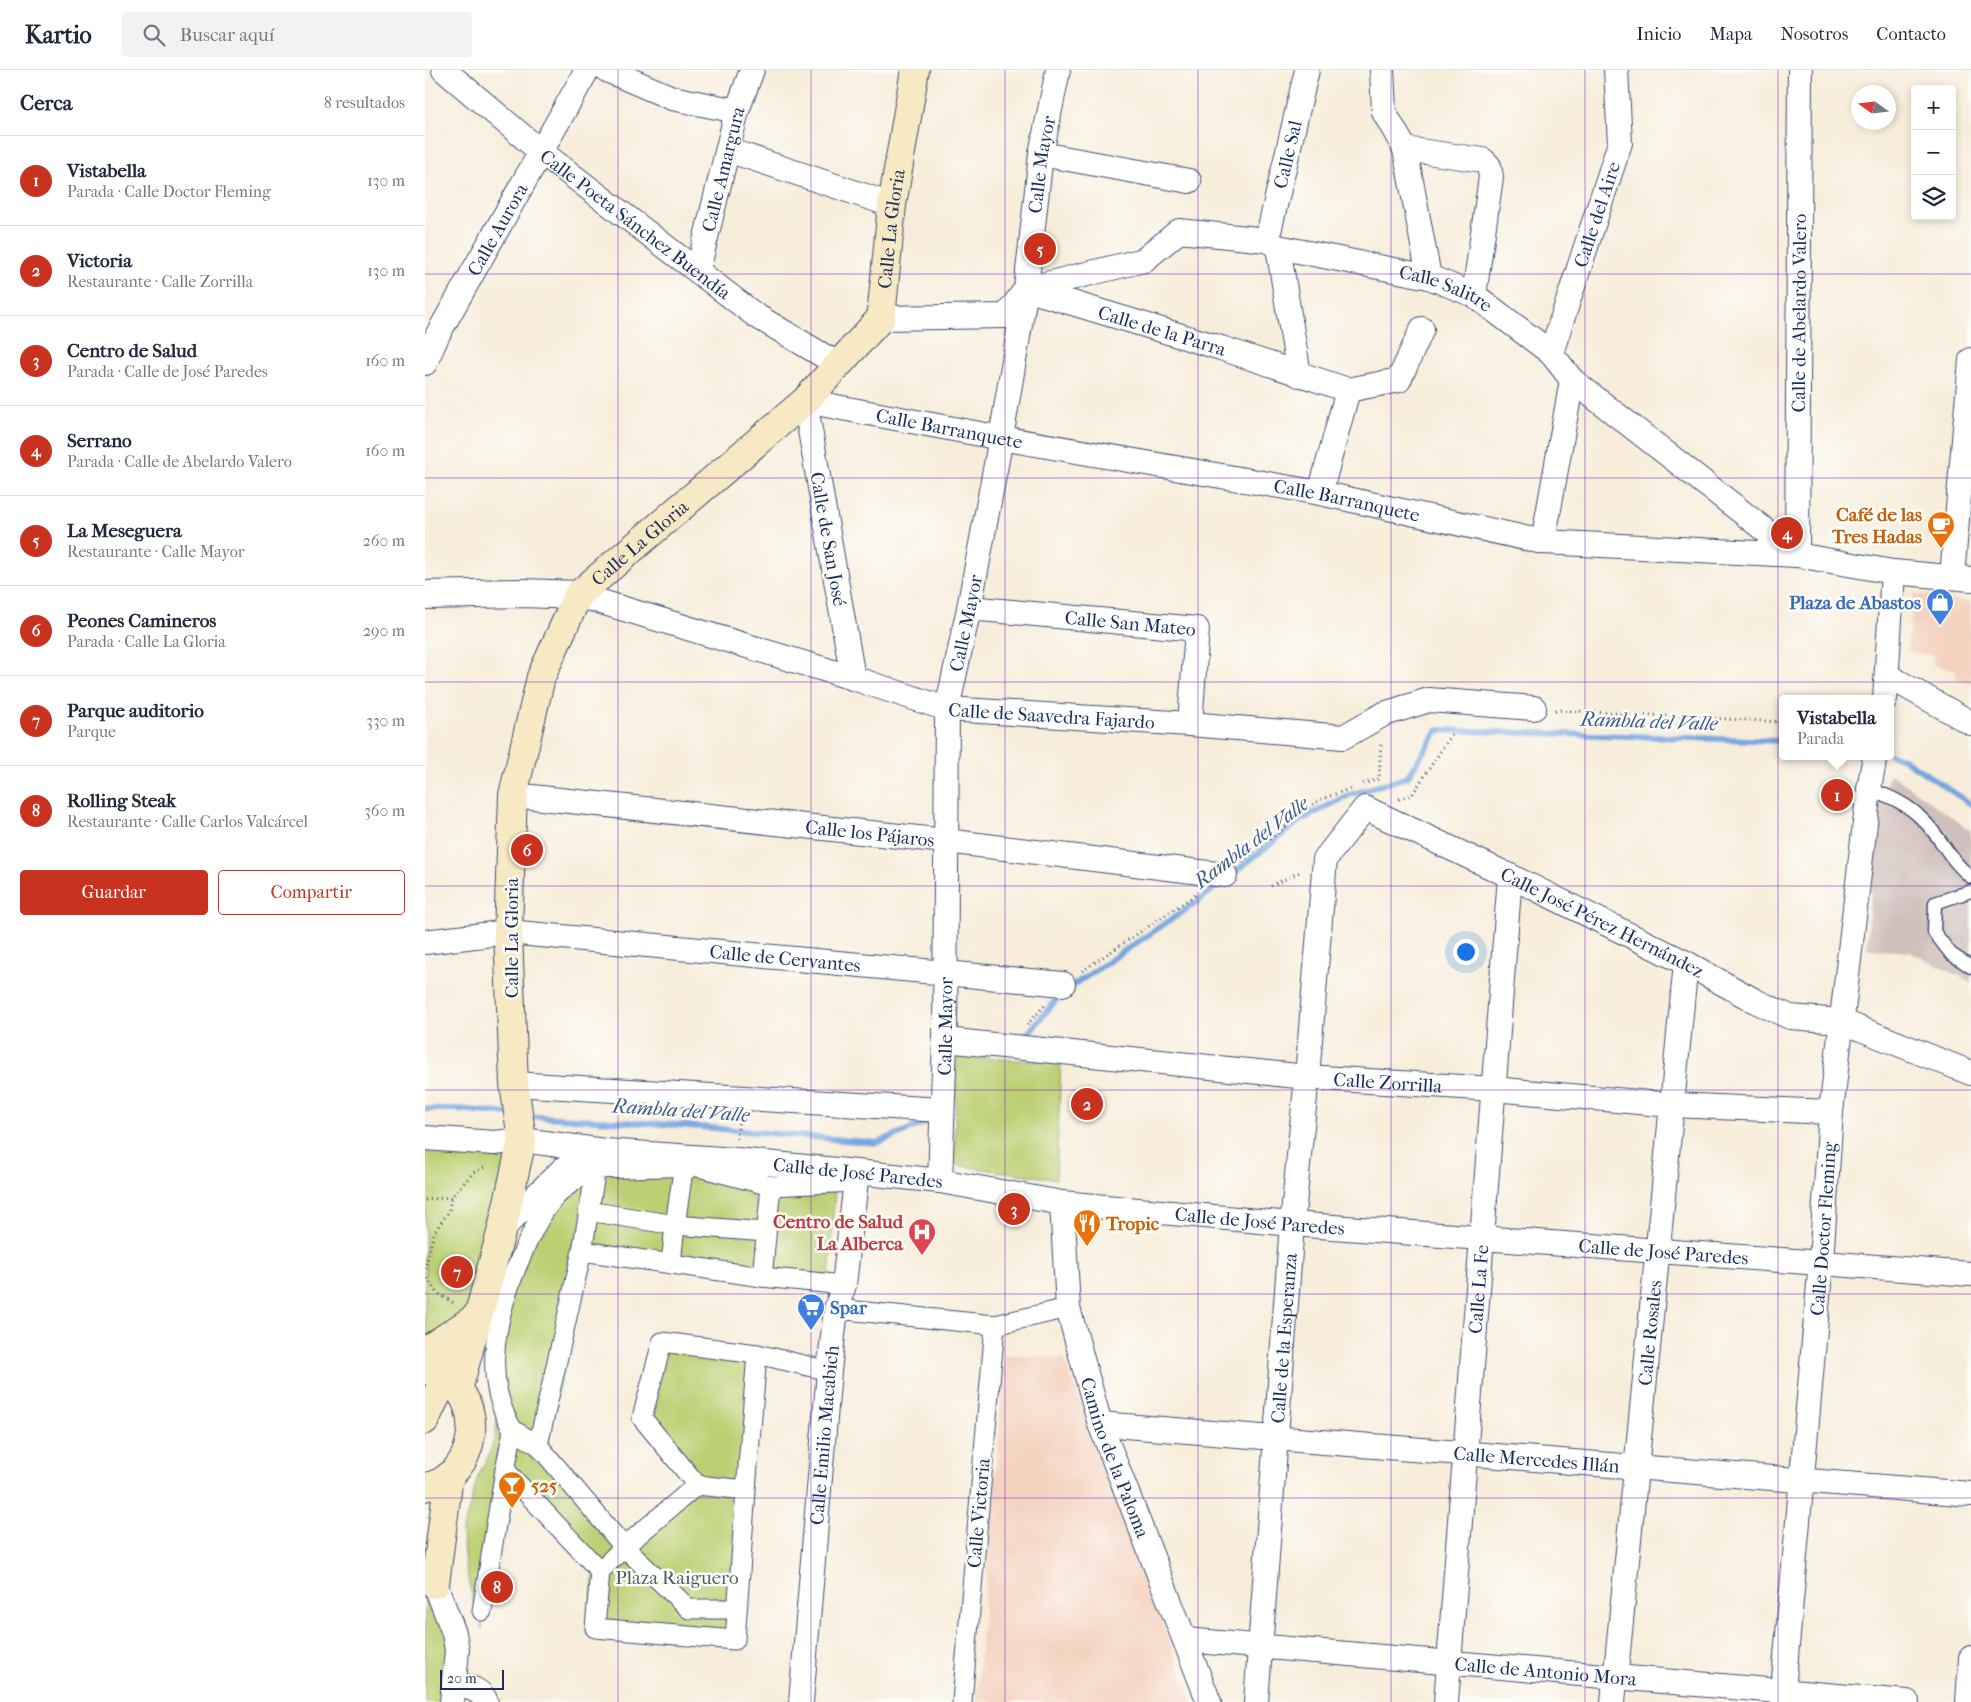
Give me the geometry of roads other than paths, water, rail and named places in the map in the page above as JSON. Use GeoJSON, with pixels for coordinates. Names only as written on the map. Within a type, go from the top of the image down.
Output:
{"type":"FeatureCollection","features":[{"type":"Feature","properties":{"kind":"main road","name":"Calle La Gloria"},"geometry":{"type":"LineString","coordinates":[[425,1420],[443,1379],[477,1316],[502,1229],[521,1140],[514,1084],[508,932],[513,795],[541,677],[578,596],[805,401],[881,318],[892,205],[915,70]]}},
{"type":"Feature","properties":{"kind":"main road"},"geometry":{"type":"LineString","coordinates":[[425,1351],[477,1316]]}},
{"type":"Feature","properties":{"kind":"main road"},"geometry":{"type":"LineString","coordinates":[[425,1487],[431,1486],[449,1476],[463,1460],[468,1450],[472,1429],[469,1408],[443,1379]]}},
{"type":"Feature","properties":{"kind":"main road"},"geometry":{"type":"LineString","coordinates":[[428,1575],[449,1476]]}},
{"type":"Feature","properties":{"kind":"street","name":"Calle Poeta Sánchez Buendía"},"geometry":{"type":"LineString","coordinates":[[444,70],[540,151],[755,315],[839,365]]}},
{"type":"Feature","properties":{"kind":"street","name":"Calle Aurora"},"geometry":{"type":"LineString","coordinates":[[425,363],[431,333],[587,70]]}},
{"type":"Feature","properties":{"kind":"street"},"geometry":{"type":"LineString","coordinates":[[607,70],[672,98],[737,111]]}},
{"type":"Feature","properties":{"kind":"street","name":"Calle Amargura"},"geometry":{"type":"LineString","coordinates":[[698,270],[737,111],[752,70]]}},
{"type":"Feature","properties":{"kind":"street","name":"Calle Mayor"},"geometry":{"type":"LineString","coordinates":[[940,1181],[941,1110],[945,1040],[947,709],[969,608],[1001,438],[1026,289],[1041,154],[1058,70]]}},
{"type":"Feature","properties":{"kind":"street","name":"Calle Sal"},"geometry":{"type":"LineString","coordinates":[[1299,375],[1272,243],[1307,70]]}},
{"type":"Feature","properties":{"kind":"street"},"geometry":{"type":"LineString","coordinates":[[1382,70],[1384,112],[1405,149],[1429,277]]}},
{"type":"Feature","properties":{"kind":"street","name":"Calle del Aire"},"geometry":{"type":"LineString","coordinates":[[1551,354],[1620,143],[1616,70]]}},
{"type":"Feature","properties":{"kind":"street","name":"Calle de Abelardo Valero"},"geometry":{"type":"LineString","coordinates":[[1797,555],[1800,70]]}},
{"type":"Feature","properties":{"kind":"street"},"geometry":{"type":"LineString","coordinates":[[1405,149],[1483,160],[1489,166],[1491,177],[1474,295]]}},
{"type":"Feature","properties":{"kind":"street"},"geometry":{"type":"LineString","coordinates":[[728,150],[892,205]]}},
{"type":"Feature","properties":{"kind":"street"},"geometry":{"type":"LineString","coordinates":[[1041,154],[1189,181]]}},
{"type":"Feature","properties":{"kind":"street","name":"Calle Salitre"},"geometry":{"type":"LineString","coordinates":[[1026,289],[1144,260],[1179,231],[1272,243],[1429,277],[1474,295],[1551,354],[1572,380],[1797,555]]}},
{"type":"Feature","properties":{"kind":"street"},"geometry":{"type":"LineString","coordinates":[[881,318],[1006,316],[1026,289]]}},
{"type":"Feature","properties":{"kind":"street","name":"Calle de la Parra"},"geometry":{"type":"LineString","coordinates":[[1026,289],[1221,348],[1348,390]]}},
{"type":"Feature","properties":{"kind":"street"},"geometry":{"type":"LineString","coordinates":[[1320,493],[1348,390],[1399,380],[1422,329]]}},
{"type":"Feature","properties":{"kind":"street"},"geometry":{"type":"LineString","coordinates":[[1962,577],[1971,360]]}},
{"type":"Feature","properties":{"kind":"street"},"geometry":{"type":"LineString","coordinates":[[1543,542],[1572,380]]}},
{"type":"Feature","properties":{"kind":"street","name":"Calle Barranquete"},"geometry":{"type":"LineString","coordinates":[[805,401],[1001,438],[1320,493],[1543,542],[1797,555],[1893,572],[1962,577]]}},
{"type":"Feature","properties":{"kind":"street","name":"Calle de San José"},"geometry":{"type":"LineString","coordinates":[[805,401],[853,678]]}},
{"type":"Feature","properties":{"kind":"street"},"geometry":{"type":"LineString","coordinates":[[1893,572],[1886,688],[1971,723]]}},
{"type":"Feature","properties":{"kind":"street"},"geometry":{"type":"LineString","coordinates":[[425,595],[522,592],[578,596]]}},
{"type":"Feature","properties":{"kind":"street","name":"Calle de Saavedra Fajardo"},"geometry":{"type":"LineString","coordinates":[[578,596],[853,678],[947,709],[1190,724],[1343,737],[1383,714],[1429,700],[1534,708]]}},
{"type":"Feature","properties":{"kind":"street","name":"Calle San Mateo"},"geometry":{"type":"LineString","coordinates":[[969,608],[1197,629],[1190,724]]}},
{"type":"Feature","properties":{"kind":"street","name":"Calle Doctor Fleming"},"geometry":{"type":"LineString","coordinates":[[1783,1697],[1821,1262],[1831,1112],[1872,771]]}},
{"type":"Feature","properties":{"kind":"street","name":"Calle los Pájaros"},"geometry":{"type":"LineString","coordinates":[[513,795],[946,841],[1225,875]]}},
{"type":"Feature","properties":{"kind":"street","name":"Calle José Pérez Hernández"},"geometry":{"type":"LineString","coordinates":[[1365,808],[1510,876],[1790,1017],[1841,1021],[1971,1074]]}},
{"type":"Feature","properties":{"kind":"street","name":"Calle de la Esperanza"},"geometry":{"type":"LineString","coordinates":[[1256,1702],[1292,1224],[1307,1076],[1325,859],[1365,808]]}},
{"type":"Feature","properties":{"kind":"street","name":"Calle La Fe"},"geometry":{"type":"LineString","coordinates":[[1446,1702],[1510,876]]}},
{"type":"Feature","properties":{"kind":"street","name":"Calle de Cervantes"},"geometry":{"type":"LineString","coordinates":[[425,942],[508,932],[1063,984]]}},
{"type":"Feature","properties":{"kind":"street","name":"Calle Rosales"},"geometry":{"type":"LineString","coordinates":[[1613,1702],[1686,963]]}},
{"type":"Feature","properties":{"kind":"street","name":"Calle Zorrilla"},"geometry":{"type":"LineString","coordinates":[[945,1040],[1307,1076],[1493,1089],[1672,1105],[1831,1112]]}},
{"type":"Feature","properties":{"kind":"street"},"geometry":{"type":"LineString","coordinates":[[514,1084],[941,1110]]}},
{"type":"Feature","properties":{"kind":"street","name":"Calle de José Paredes"},"geometry":{"type":"LineString","coordinates":[[425,1138],[494,1143],[521,1140],[601,1160],[736,1160],[856,1177],[940,1181],[1062,1203],[1292,1224],[1971,1274]]}},
{"type":"Feature","properties":{"kind":"street"},"geometry":{"type":"LineString","coordinates":[[502,1229],[563,1169],[578,1160],[695,1166],[771,1186],[856,1177]]}},
{"type":"Feature","properties":{"kind":"street"},"geometry":{"type":"LineString","coordinates":[[538,1445],[601,1160]]}},
{"type":"Feature","properties":{"kind":"street"},"geometry":{"type":"LineString","coordinates":[[601,1160],[575,1179],[551,1202],[528,1241],[506,1291],[494,1352],[497,1385],[505,1416],[513,1430],[538,1445],[624,1547],[689,1609],[737,1610]]}},
{"type":"Feature","properties":{"kind":"street"},"geometry":{"type":"LineString","coordinates":[[671,1264],[683,1171],[695,1166]]}},
{"type":"Feature","properties":{"kind":"street","name":"Calle Emilio Macabich"},"geometry":{"type":"LineString","coordinates":[[801,1702],[829,1371],[836,1309],[844,1285],[856,1177]]}},
{"type":"Feature","properties":{"kind":"street"},"geometry":{"type":"LineString","coordinates":[[761,1277],[771,1186]]}},
{"type":"Feature","properties":{"kind":"street","name":"Camino de la Paloma"},"geometry":{"type":"LineString","coordinates":[[1062,1203],[1068,1308],[1100,1424],[1209,1702]]}},
{"type":"Feature","properties":{"kind":"street"},"geometry":{"type":"LineString","coordinates":[[588,1212],[675,1225],[766,1232]]}},
{"type":"Feature","properties":{"kind":"street"},"geometry":{"type":"LineString","coordinates":[[582,1252],[761,1277],[844,1285]]}},
{"type":"Feature","properties":{"kind":"street"},"geometry":{"type":"LineString","coordinates":[[836,1309],[995,1325],[1068,1308]]}},
{"type":"Feature","properties":{"kind":"street","name":"Calle Victoria"},"geometry":{"type":"LineString","coordinates":[[962,1702],[995,1325]]}},
{"type":"Feature","properties":{"kind":"street"},"geometry":{"type":"LineString","coordinates":[[746,1490],[697,1485],[642,1418],[662,1342],[757,1354],[829,1371]]}},
{"type":"Feature","properties":{"kind":"street"},"geometry":{"type":"LineString","coordinates":[[697,1485],[624,1547],[599,1571],[595,1628],[735,1640],[757,1354]]}},
{"type":"Feature","properties":{"kind":"street","name":"Calle Mercedes Illán"},"geometry":{"type":"LineString","coordinates":[[1100,1424],[1971,1494]]}},
{"type":"Feature","properties":{"kind":"street"},"geometry":{"type":"LineString","coordinates":[[482,1611],[513,1430]]}},
{"type":"Feature","properties":{"kind":"street"},"geometry":{"type":"LineString","coordinates":[[505,1470],[599,1571]]}},
{"type":"Feature","properties":{"kind":"street"},"geometry":{"type":"LineString","coordinates":[[428,1575],[454,1633],[457,1650],[453,1693],[477,1691],[486,1702]]}},
{"type":"Feature","properties":{"kind":"street","name":"Calle de Antonio Mora"},"geometry":{"type":"LineString","coordinates":[[1185,1640],[1615,1677],[1783,1697],[1907,1702]]}},
{"type":"Feature","properties":{"kind":"street"},"geometry":{"type":"LineString","coordinates":[[1968,1702],[1971,1658]]}},
{"type":"Feature","properties":{"kind":"lane"},"geometry":{"type":"LineString","coordinates":[[1872,771],[1896,799],[1923,820],[1957,866],[1971,877]]}},
{"type":"Feature","properties":{"kind":"lane"},"geometry":{"type":"LineString","coordinates":[[1971,891],[1935,903],[1934,932],[1951,954],[1971,967]]}},
{"type":"Feature","properties":{"kind":"waterway","name":"Rambla del Valle"},"geometry":{"type":"LineString","coordinates":[[1230,876],[1301,820],[1349,795],[1407,777],[1438,730],[1779,741]]}},
{"type":"Feature","properties":{"kind":"waterway","name":"Rambla del Valle"},"geometry":{"type":"LineString","coordinates":[[1894,756],[1902,758],[1971,804]]}},
{"type":"Feature","properties":{"kind":"waterway","name":"Rambla del Valle"},"geometry":{"type":"LineString","coordinates":[[1025,1037],[1062,993],[1197,902],[1222,882]]}},
{"type":"Feature","properties":{"kind":"waterway","name":"Rambla del Valle"},"geometry":{"type":"LineString","coordinates":[[425,1109],[457,1109],[511,1114]]}},
{"type":"Feature","properties":{"kind":"waterway","name":"Rambla del Valle"},"geometry":{"type":"LineString","coordinates":[[526,1116],[678,1125],[877,1143],[929,1121]]}},
{"type":"Feature","properties":{"kind":"place","name":"La Meseguera"},"geometry":{"type":"Point","coordinates":[1040,249]}},
{"type":"Feature","properties":{"kind":"place","name":"Serrano"},"geometry":{"type":"Point","coordinates":[1787,533]}},
{"type":"Feature","properties":{"kind":"place","name":"Café de las Tres Hadas"},"geometry":{"type":"Point","coordinates":[1941,549]}},
{"type":"Feature","properties":{"kind":"place","name":"Plaza de Abastos"},"geometry":{"type":"Point","coordinates":[1940,626]}},
{"type":"Feature","properties":{"kind":"place","name":"Vistabella"},"geometry":{"type":"Point","coordinates":[1837,795]}},
{"type":"Feature","properties":{"kind":"place","name":"Peones Camineros"},"geometry":{"type":"Point","coordinates":[527,850]}},
{"type":"Feature","properties":{"kind":"place","name":"Victoria"},"geometry":{"type":"Point","coordinates":[1087,1104]}},
{"type":"Feature","properties":{"kind":"place","name":"Centro de Salud"},"geometry":{"type":"Point","coordinates":[1014,1209]}},
{"type":"Feature","properties":{"kind":"place","name":"Tropic"},"geometry":{"type":"Point","coordinates":[1087,1247]}},
{"type":"Feature","properties":{"kind":"place","name":"Centro de Salud La Alberca"},"geometry":{"type":"Point","coordinates":[922,1256]}},
{"type":"Feature","properties":{"kind":"place","name":"Parque auditorio"},"geometry":{"type":"Point","coordinates":[457,1272]}},
{"type":"Feature","properties":{"kind":"place","name":"Spar"},"geometry":{"type":"Point","coordinates":[811,1331]}},
{"type":"Feature","properties":{"kind":"place","name":"525"},"geometry":{"type":"Point","coordinates":[512,1509]}},
{"type":"Feature","properties":{"kind":"place","name":"Rolling Steak"},"geometry":{"type":"Point","coordinates":[497,1587]}},
{"type":"Feature","properties":{"kind":"park label","name":"Plaza Raiguero"},"geometry":{"type":"Point","coordinates":[677,1577]}}]}
